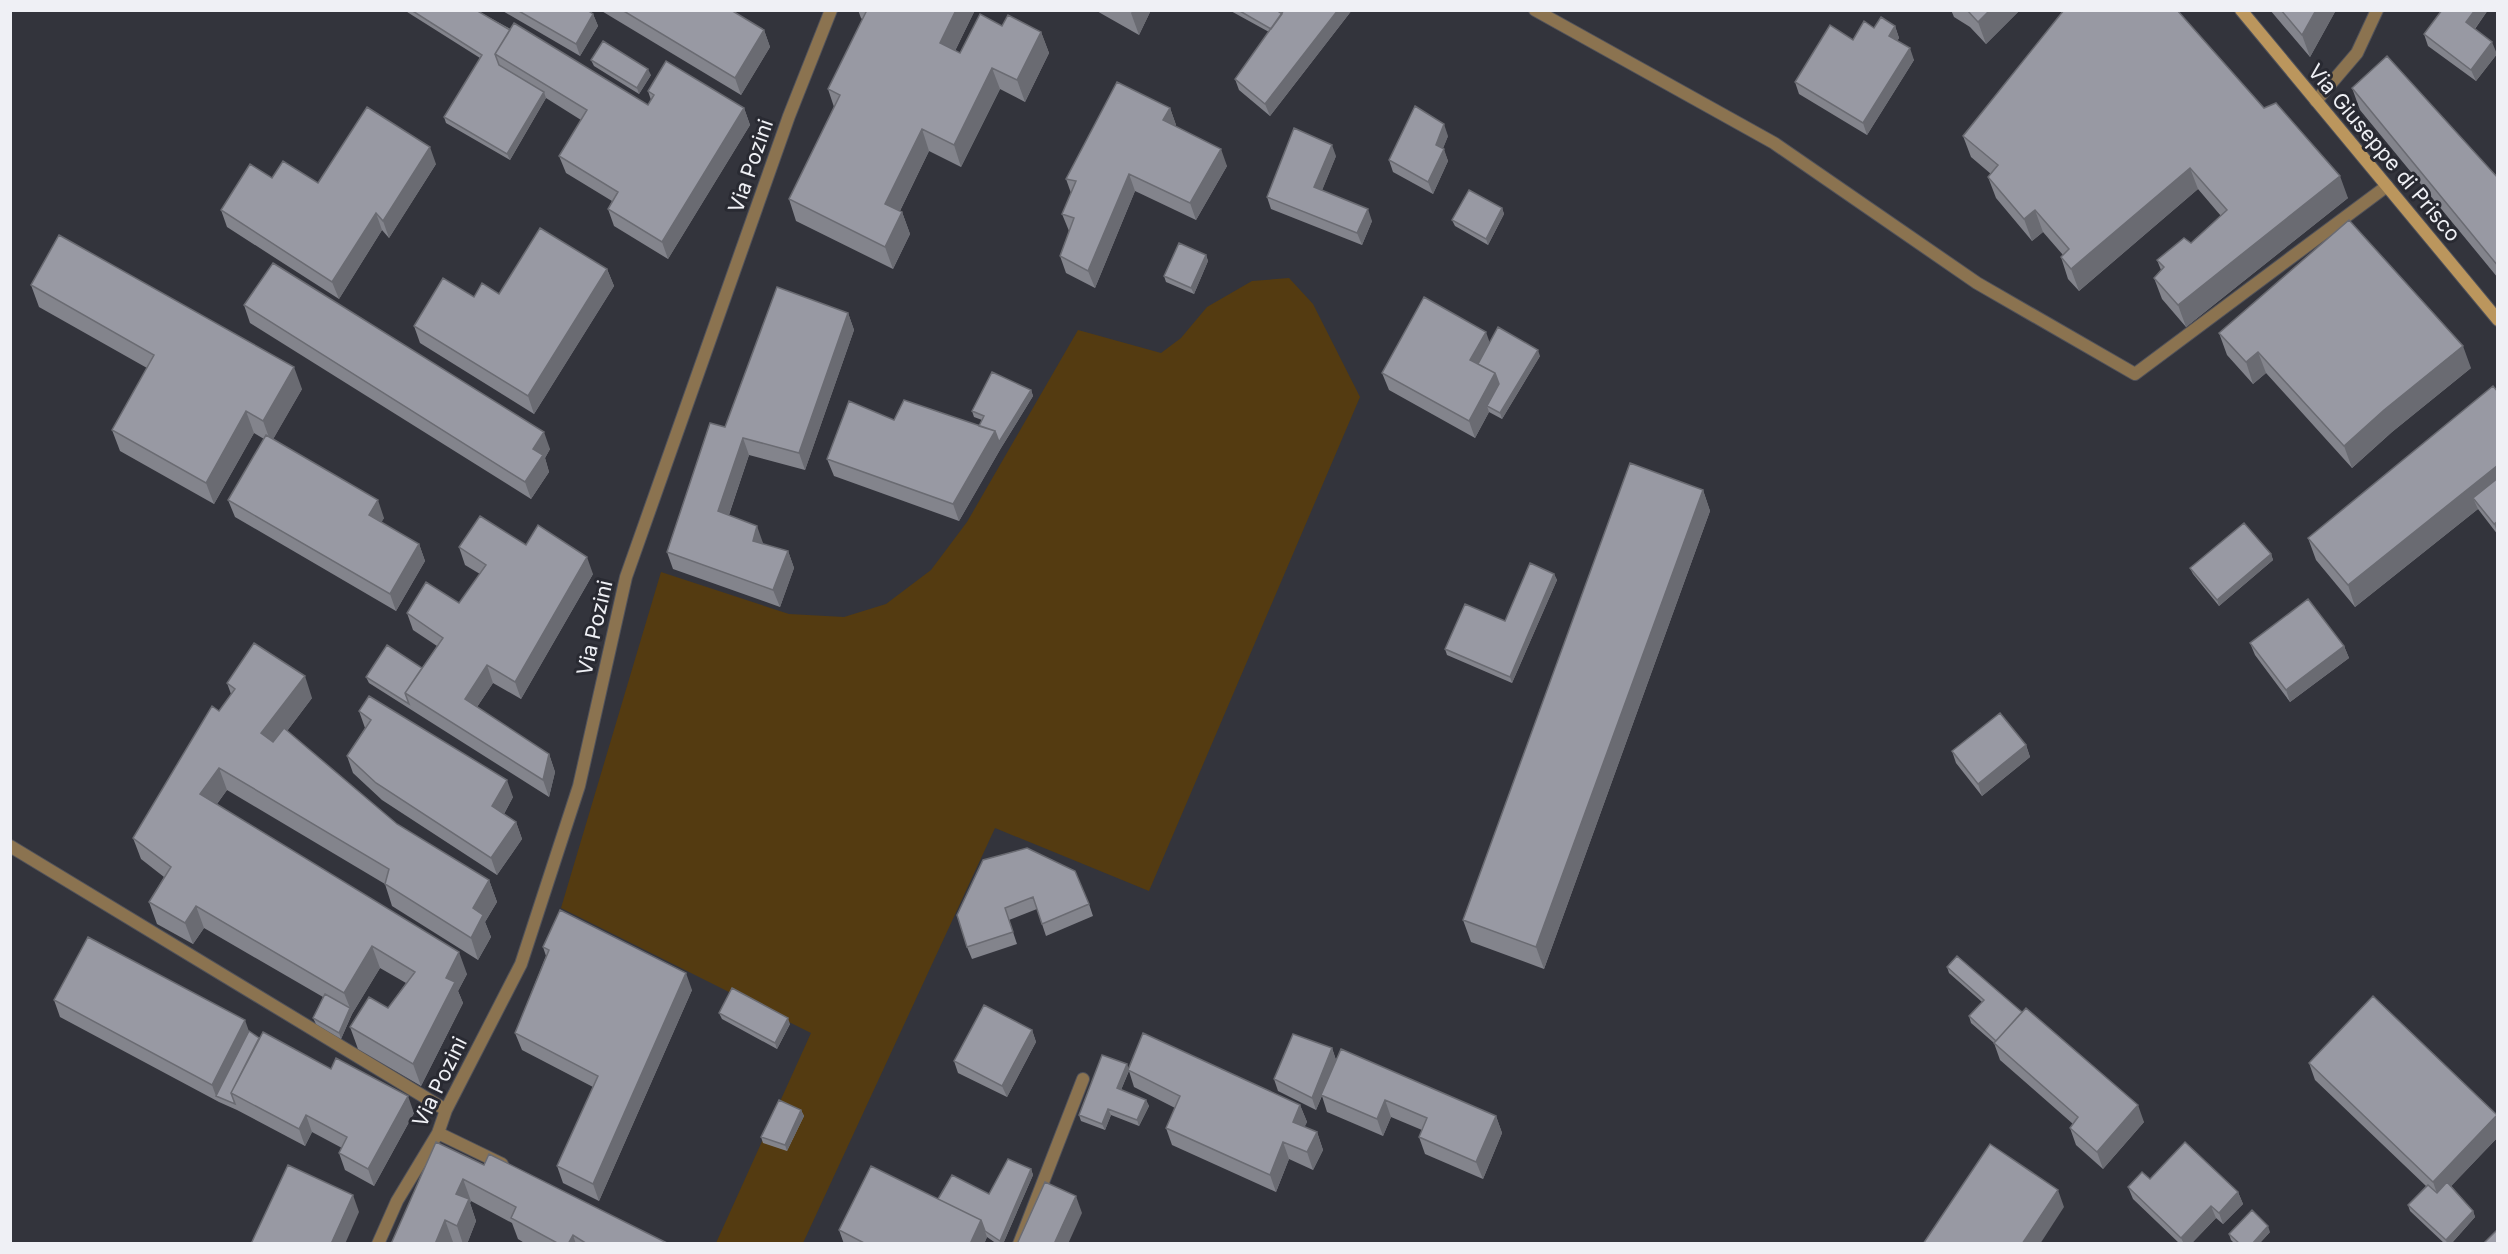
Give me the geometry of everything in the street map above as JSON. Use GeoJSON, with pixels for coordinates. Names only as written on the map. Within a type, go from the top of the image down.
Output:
{"type":"FeatureCollection","features":[{"type":"Feature","properties":{"kind":"main road","name":"Via Giuseppe di Prisco"},"geometry":{"type":"LineString","coordinates":[[2241,10],[2498,320]]}},
{"type":"Feature","properties":{"kind":"street","name":"Via Pozini"},"geometry":{"type":"LineString","coordinates":[[378,1244],[398,1201],[438,1133],[446,1110],[521,964],[579,786],[626,577],[789,116],[831,10]]}},
{"type":"Feature","properties":{"kind":"street"},"geometry":{"type":"LineString","coordinates":[[1535,10],[1774,143],[1977,283],[2135,374],[2387,186]]}},
{"type":"Feature","properties":{"kind":"street"},"geometry":{"type":"LineString","coordinates":[[2316,101],[2357,53],[2377,10]]}},
{"type":"Feature","properties":{"kind":"street"},"geometry":{"type":"LineString","coordinates":[[10,846],[446,1110]]}},
{"type":"Feature","properties":{"kind":"street"},"geometry":{"type":"LineString","coordinates":[[1019,1244],[1083,1079]]}},
{"type":"Feature","properties":{"kind":"street"},"geometry":{"type":"LineString","coordinates":[[438,1133],[510,1168]]}},
{"type":"Feature","properties":{"kind":"shaded area"},"geometry":{"type":"Polygon","coordinates":[[[1289,278],[1313,304],[1360,397],[1149,891],[995,828],[803,1243],[716,1243],[811,1033],[561,908],[661,572],[789,614],[844,617],[886,604],[931,570],[967,522],[1078,330],[1161,353],[1181,338],[1207,307],[1252,281],[1289,278]]]}},
{"type":"Feature","properties":{"kind":"building"},"geometry":{"type":"Polygon","coordinates":[[[411,10],[476,10],[510,30],[495,54],[499,65],[544,92],[507,154],[444,117],[482,55],[411,10]]]}},
{"type":"Feature","properties":{"kind":"building"},"geometry":{"type":"Polygon","coordinates":[[[517,10],[587,10],[593,14],[576,44],[517,10]]]}},
{"type":"Feature","properties":{"kind":"building"},"geometry":{"type":"Polygon","coordinates":[[[622,10],[731,10],[764,30],[735,78],[622,10]]]}},
{"type":"Feature","properties":{"kind":"building"},"geometry":{"type":"Polygon","coordinates":[[[867,10],[956,10],[940,43],[960,53],[980,14],[1002,26],[1008,15],[1041,32],[1017,80],[992,68],[954,145],[922,129],[885,204],[902,212],[885,247],[789,199],[840,95],[828,89],[867,10]]]}},
{"type":"Feature","properties":{"kind":"building"},"geometry":{"type":"Polygon","coordinates":[[[1238,10],[1276,10],[1282,14],[1271,29],[1238,10]]]}},
{"type":"Feature","properties":{"kind":"building"},"geometry":{"type":"Polygon","coordinates":[[[1284,10],[1338,10],[1265,104],[1235,79],[1284,10]]]}},
{"type":"Feature","properties":{"kind":"building"},"geometry":{"type":"Polygon","coordinates":[[[1967,10],[1990,10],[1978,22],[1967,10]]]}},
{"type":"Feature","properties":{"kind":"building"},"geometry":{"type":"Polygon","coordinates":[[[2064,10],[2177,10],[2264,108],[2276,103],[2340,176],[2178,305],[2154,278],[2164,267],[2157,260],[2184,238],[2191,243],[2227,210],[2190,168],[2071,269],[2061,257],[2069,249],[2035,210],[2024,219],[1988,177],[1998,165],[1963,136],[2064,10]]]}},
{"type":"Feature","properties":{"kind":"building"},"geometry":{"type":"Polygon","coordinates":[[[2281,10],[2316,10],[2302,35],[2281,10]]]}},
{"type":"Feature","properties":{"kind":"building"},"geometry":{"type":"Polygon","coordinates":[[[2442,10],[2475,10],[2466,22],[2492,42],[2471,70],[2424,34],[2442,10]]]}},
{"type":"Feature","properties":{"kind":"building"},"geometry":{"type":"Polygon","coordinates":[[[1881,17],[1895,26],[1889,36],[1910,48],[1863,123],[1795,82],[1830,25],[1853,40],[1864,21],[1874,28],[1881,17]]]}},
{"type":"Feature","properties":{"kind":"building"},"geometry":{"type":"Polygon","coordinates":[[[514,23],[648,105],[654,95],[648,91],[666,61],[744,108],[662,242],[608,209],[618,192],[559,156],[587,110],[495,54],[514,23]]]}},
{"type":"Feature","properties":{"kind":"building"},"geometry":{"type":"Polygon","coordinates":[[[603,41],[648,69],[637,88],[591,60],[603,41]]]}},
{"type":"Feature","properties":{"kind":"building"},"geometry":{"type":"Polygon","coordinates":[[[2387,56],[2498,178],[2498,266],[2352,88],[2387,56]]]}},
{"type":"Feature","properties":{"kind":"building"},"geometry":{"type":"Polygon","coordinates":[[[1117,82],[1170,108],[1163,120],[1221,149],[1190,203],[1129,174],[1088,271],[1060,256],[1074,218],[1062,214],[1076,181],[1066,179],[1117,82]]]}},
{"type":"Feature","properties":{"kind":"building"},"geometry":{"type":"Polygon","coordinates":[[[1415,106],[1444,124],[1436,145],[1444,149],[1428,182],[1389,160],[1415,106]]]}},
{"type":"Feature","properties":{"kind":"building"},"geometry":{"type":"Polygon","coordinates":[[[367,107],[430,147],[383,221],[376,213],[332,282],[221,210],[250,164],[272,178],[283,161],[318,183],[367,107]]]}},
{"type":"Feature","properties":{"kind":"building"},"geometry":{"type":"Polygon","coordinates":[[[1294,128],[1332,145],[1314,187],[1368,209],[1357,233],[1267,197],[1294,128]]]}},
{"type":"Feature","properties":{"kind":"building"},"geometry":{"type":"Polygon","coordinates":[[[1469,190],[1502,208],[1486,239],[1452,220],[1469,190]]]}},
{"type":"Feature","properties":{"kind":"building"},"geometry":{"type":"Polygon","coordinates":[[[2349,220],[2463,346],[2384,410],[2344,446],[2258,352],[2246,362],[2219,333],[2349,220]]]}},
{"type":"Feature","properties":{"kind":"building"},"geometry":{"type":"Polygon","coordinates":[[[540,228],[607,269],[528,396],[414,326],[443,278],[474,297],[482,283],[499,294],[540,228]]]}},
{"type":"Feature","properties":{"kind":"building"},"geometry":{"type":"Polygon","coordinates":[[[59,235],[294,367],[263,421],[246,411],[206,483],[112,430],[154,355],[31,285],[59,235]]]}},
{"type":"Feature","properties":{"kind":"building"},"geometry":{"type":"Polygon","coordinates":[[[1179,243],[1206,255],[1191,288],[1164,276],[1179,243]]]}},
{"type":"Feature","properties":{"kind":"building"},"geometry":{"type":"Polygon","coordinates":[[[273,263],[544,432],[533,449],[543,455],[525,482],[244,305],[273,263]]]}},
{"type":"Feature","properties":{"kind":"building"},"geometry":{"type":"Polygon","coordinates":[[[777,287],[848,313],[799,453],[743,438],[718,511],[757,526],[753,541],[788,551],[773,590],[667,552],[710,423],[725,427],[777,287]]]}},
{"type":"Feature","properties":{"kind":"building"},"geometry":{"type":"Polygon","coordinates":[[[1424,297],[1486,332],[1470,360],[1495,373],[1469,421],[1382,373],[1424,297]]]}},
{"type":"Feature","properties":{"kind":"building"},"geometry":{"type":"Polygon","coordinates":[[[1498,327],[1538,350],[1500,413],[1487,406],[1499,384],[1495,373],[1478,364],[1498,327]]]}},
{"type":"Feature","properties":{"kind":"building"},"geometry":{"type":"Polygon","coordinates":[[[992,372],[1031,390],[999,442],[995,431],[979,426],[984,416],[972,411],[992,372]]]}},
{"type":"Feature","properties":{"kind":"building"},"geometry":{"type":"Polygon","coordinates":[[[2493,386],[2498,392],[2498,465],[2348,585],[2308,538],[2493,386]]]}},
{"type":"Feature","properties":{"kind":"building"},"geometry":{"type":"Polygon","coordinates":[[[904,400],[995,431],[953,504],[827,459],[849,401],[894,420],[904,400]]]}},
{"type":"Feature","properties":{"kind":"building"},"geometry":{"type":"Polygon","coordinates":[[[266,435],[378,500],[369,515],[419,544],[390,594],[228,500],[266,435]]]}},
{"type":"Feature","properties":{"kind":"building"},"geometry":{"type":"Polygon","coordinates":[[[1630,463],[1703,490],[1536,947],[1463,920],[1630,463]]]}},
{"type":"Feature","properties":{"kind":"building"},"geometry":{"type":"Polygon","coordinates":[[[2498,478],[2498,521],[2494,524],[2473,498],[2498,478]]]}},
{"type":"Feature","properties":{"kind":"building"},"geometry":{"type":"Polygon","coordinates":[[[480,516],[526,545],[538,525],[587,557],[515,682],[487,665],[465,699],[549,754],[543,780],[405,693],[443,638],[407,613],[426,582],[459,603],[486,565],[459,547],[480,516]]]}},
{"type":"Feature","properties":{"kind":"building"},"geometry":{"type":"Polygon","coordinates":[[[2244,523],[2271,554],[2217,600],[2190,568],[2244,523]]]}},
{"type":"Feature","properties":{"kind":"building"},"geometry":{"type":"Polygon","coordinates":[[[1530,563],[1554,574],[1510,677],[1445,649],[1465,604],[1505,621],[1530,563]]]}},
{"type":"Feature","properties":{"kind":"building"},"geometry":{"type":"Polygon","coordinates":[[[2308,599],[2344,646],[2286,690],[2250,643],[2308,599]]]}},
{"type":"Feature","properties":{"kind":"building"},"geometry":{"type":"Polygon","coordinates":[[[254,643],[305,676],[261,733],[273,742],[284,728],[397,824],[489,880],[473,908],[483,915],[471,938],[385,884],[389,869],[219,768],[200,794],[459,952],[446,978],[455,982],[413,1064],[350,1027],[369,997],[388,1008],[415,972],[372,946],[344,993],[196,906],[185,923],[149,902],[171,867],[133,838],[212,706],[219,711],[235,689],[227,683],[254,643]]]}},
{"type":"Feature","properties":{"kind":"building"},"geometry":{"type":"Polygon","coordinates":[[[387,645],[422,668],[405,693],[409,704],[366,677],[387,645]]]}},
{"type":"Feature","properties":{"kind":"building"},"geometry":{"type":"Polygon","coordinates":[[[369,696],[507,780],[492,806],[516,822],[491,858],[376,783],[347,756],[371,720],[359,711],[369,696]]]}},
{"type":"Feature","properties":{"kind":"building"},"geometry":{"type":"Polygon","coordinates":[[[2000,713],[2026,745],[1978,784],[1952,751],[2000,713]]]}},
{"type":"Feature","properties":{"kind":"building"},"geometry":{"type":"Polygon","coordinates":[[[1027,848],[1075,871],[1089,904],[1042,924],[1033,897],[1005,908],[1013,932],[967,947],[957,915],[983,860],[1027,848]]]}},
{"type":"Feature","properties":{"kind":"building"},"geometry":{"type":"Polygon","coordinates":[[[560,910],[686,973],[593,1184],[557,1166],[598,1076],[515,1033],[549,950],[543,947],[560,910]]]}},
{"type":"Feature","properties":{"kind":"building"},"geometry":{"type":"Polygon","coordinates":[[[88,937],[245,1020],[212,1085],[54,1000],[88,937]]]}},
{"type":"Feature","properties":{"kind":"building"},"geometry":{"type":"Polygon","coordinates":[[[1957,956],[2022,1012],[1996,1041],[1969,1016],[1984,1000],[1947,967],[1957,956]]]}},
{"type":"Feature","properties":{"kind":"building"},"geometry":{"type":"Polygon","coordinates":[[[732,988],[788,1018],[775,1043],[719,1013],[732,988]]]}},
{"type":"Feature","properties":{"kind":"building"},"geometry":{"type":"Polygon","coordinates":[[[325,994],[350,1008],[339,1033],[313,1018],[325,994]]]}},
{"type":"Feature","properties":{"kind":"building"},"geometry":{"type":"Polygon","coordinates":[[[2373,996],[2497,1115],[2433,1182],[2309,1063],[2373,996]]]}},
{"type":"Feature","properties":{"kind":"building"},"geometry":{"type":"Polygon","coordinates":[[[984,1005],[1032,1030],[1002,1086],[954,1061],[984,1005]]]}},
{"type":"Feature","properties":{"kind":"building"},"geometry":{"type":"Polygon","coordinates":[[[2026,1008],[2138,1105],[2097,1152],[2070,1128],[2078,1117],[1994,1043],[2026,1008]]]}},
{"type":"Feature","properties":{"kind":"building"},"geometry":{"type":"Polygon","coordinates":[[[249,1031],[259,1038],[231,1093],[235,1104],[216,1096],[249,1031]]]}},
{"type":"Feature","properties":{"kind":"building"},"geometry":{"type":"Polygon","coordinates":[[[263,1032],[331,1069],[336,1058],[408,1096],[368,1169],[339,1153],[347,1137],[306,1115],[299,1129],[231,1093],[263,1032]]]}},
{"type":"Feature","properties":{"kind":"building"},"geometry":{"type":"Polygon","coordinates":[[[1143,1033],[1300,1105],[1293,1122],[1317,1132],[1307,1152],[1283,1142],[1270,1175],[1166,1128],[1180,1096],[1128,1070],[1143,1033]]]}},
{"type":"Feature","properties":{"kind":"building"},"geometry":{"type":"Polygon","coordinates":[[[1293,1034],[1332,1048],[1312,1098],[1274,1079],[1293,1034]]]}},
{"type":"Feature","properties":{"kind":"building"},"geometry":{"type":"Polygon","coordinates":[[[1341,1049],[1496,1116],[1476,1162],[1419,1137],[1427,1118],[1385,1100],[1377,1119],[1321,1095],[1341,1049]]]}},
{"type":"Feature","properties":{"kind":"building"},"geometry":{"type":"Polygon","coordinates":[[[1102,1055],[1127,1064],[1117,1088],[1146,1100],[1137,1120],[1108,1109],[1102,1124],[1079,1115],[1102,1055]]]}},
{"type":"Feature","properties":{"kind":"building"},"geometry":{"type":"Polygon","coordinates":[[[779,1100],[801,1110],[785,1145],[761,1137],[779,1100]]]}},
{"type":"Feature","properties":{"kind":"building"},"geometry":{"type":"Polygon","coordinates":[[[436,1142],[484,1165],[489,1154],[669,1244],[587,1244],[573,1235],[568,1244],[559,1244],[511,1218],[516,1207],[463,1179],[456,1194],[469,1199],[457,1226],[445,1220],[435,1244],[391,1244],[436,1142]]]}},
{"type":"Feature","properties":{"kind":"building"},"geometry":{"type":"Polygon","coordinates":[[[2185,1142],[2238,1192],[2219,1213],[2211,1206],[2181,1238],[2128,1187],[2142,1172],[2150,1179],[2185,1142]]]}},
{"type":"Feature","properties":{"kind":"building"},"geometry":{"type":"Polygon","coordinates":[[[1990,1144],[2058,1190],[2022,1244],[1923,1244],[1990,1144]]]}},
{"type":"Feature","properties":{"kind":"building"},"geometry":{"type":"Polygon","coordinates":[[[1008,1159],[1031,1169],[1000,1241],[985,1231],[981,1220],[938,1199],[952,1175],[989,1194],[1008,1159]]]}},
{"type":"Feature","properties":{"kind":"building"},"geometry":{"type":"Polygon","coordinates":[[[288,1165],[353,1195],[331,1244],[251,1244],[288,1165]]]}},
{"type":"Feature","properties":{"kind":"building"},"geometry":{"type":"Polygon","coordinates":[[[871,1166],[981,1220],[970,1244],[866,1244],[839,1230],[871,1166]]]}},
{"type":"Feature","properties":{"kind":"building"},"geometry":{"type":"Polygon","coordinates":[[[1045,1182],[1076,1196],[1054,1244],[1017,1244],[1045,1182]]]}},
{"type":"Feature","properties":{"kind":"building"},"geometry":{"type":"Polygon","coordinates":[[[2447,1182],[2473,1211],[2446,1240],[2408,1205],[2428,1185],[2437,1193],[2447,1182]]]}},
{"type":"Feature","properties":{"kind":"building"},"geometry":{"type":"Polygon","coordinates":[[[2252,1210],[2268,1226],[2252,1244],[2240,1244],[2229,1234],[2252,1210]]]}},
{"type":"Feature","properties":{"kind":"building"},"geometry":{"type":"Polygon","coordinates":[[[2498,1229],[2498,1244],[2483,1244],[2498,1229]]]}}]}
